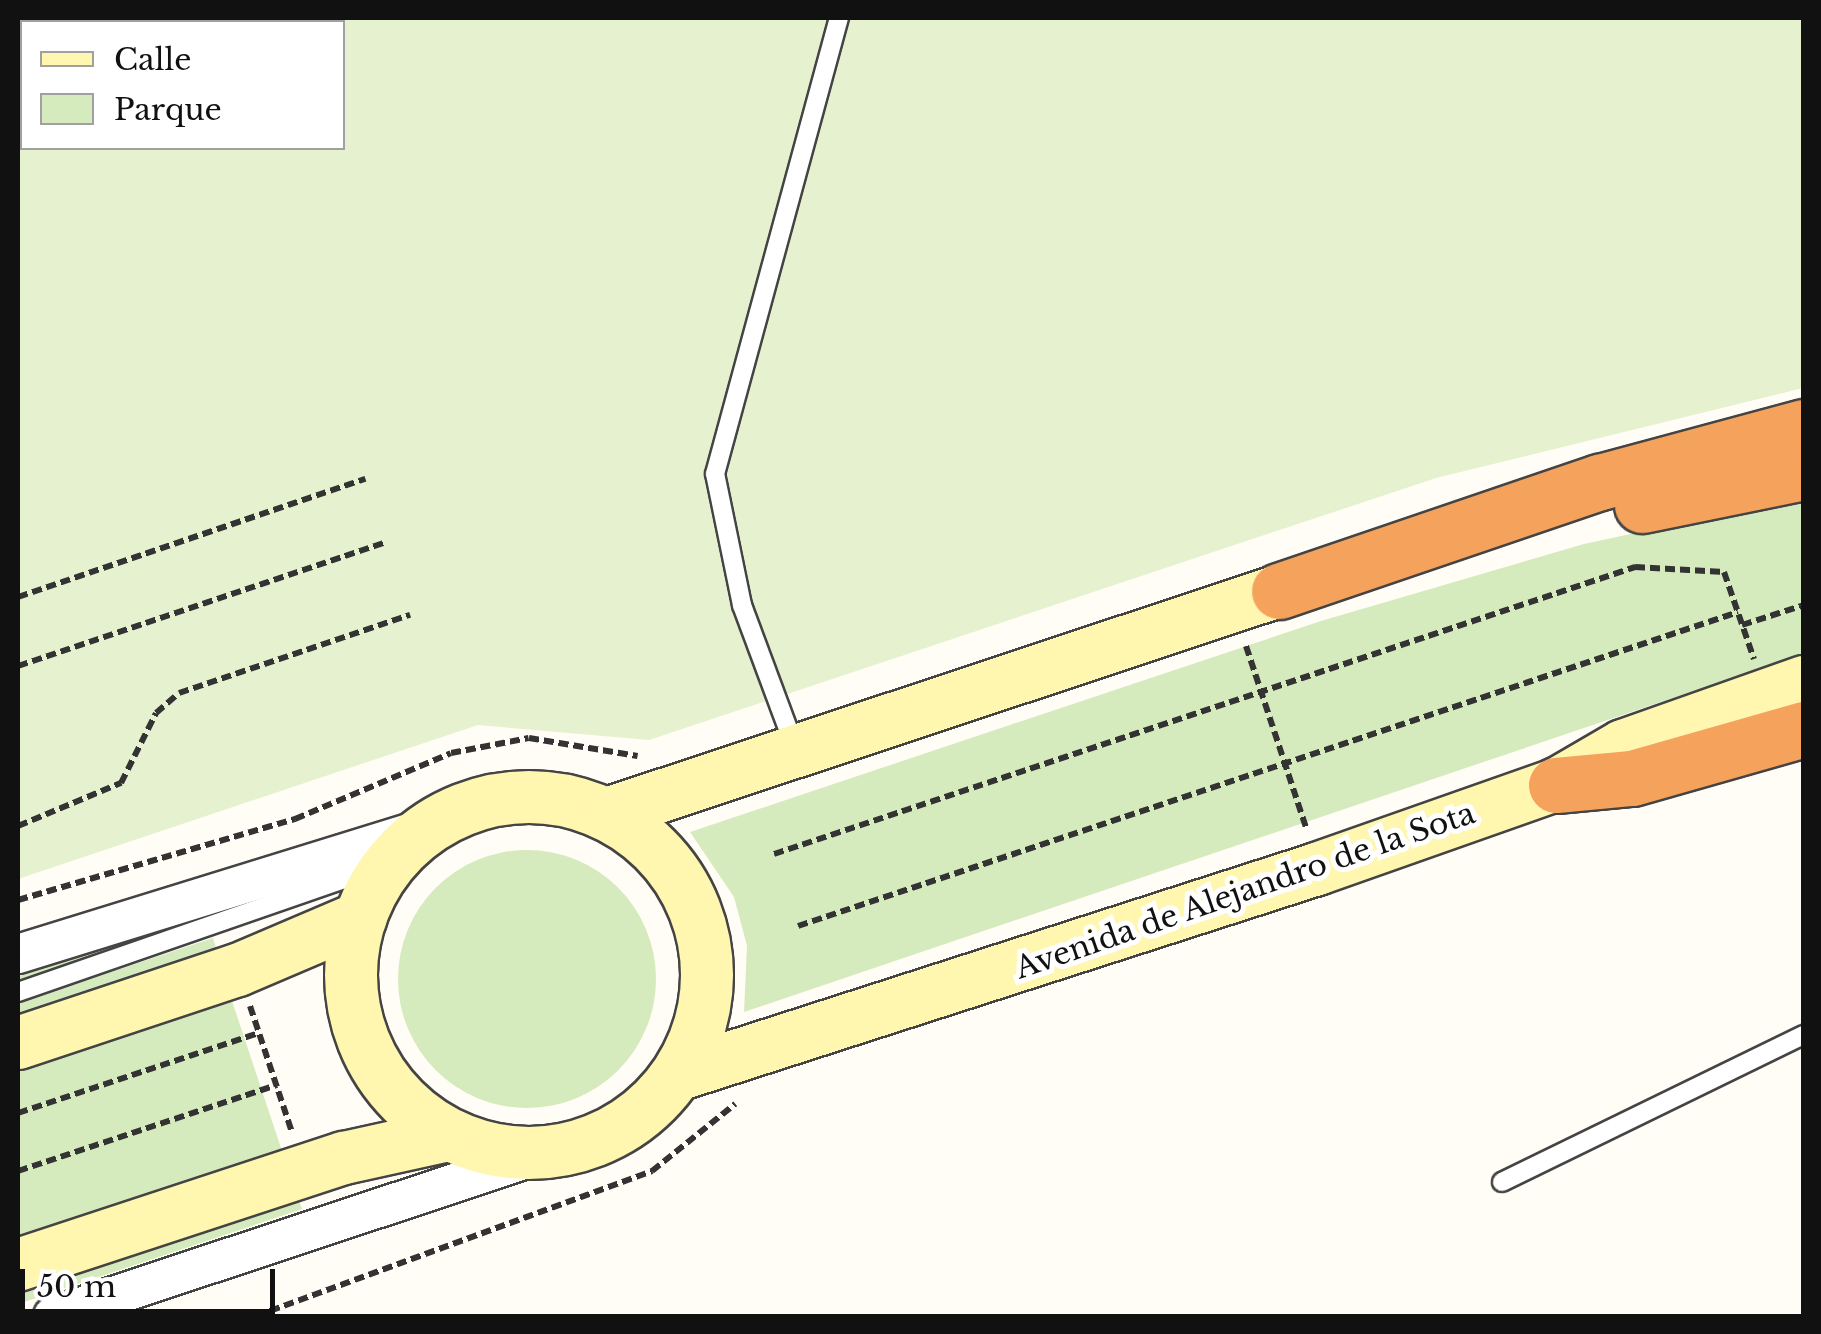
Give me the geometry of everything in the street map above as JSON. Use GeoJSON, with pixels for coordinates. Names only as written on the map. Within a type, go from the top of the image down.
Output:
{"type":"FeatureCollection","features":[{"type":"Feature","properties":{"kind":"highway"},"geometry":{"type":"LineString","coordinates":[[1279,591],[1600,482],[1804,427]]}},
{"type":"Feature","properties":{"kind":"highway"},"geometry":{"type":"LineString","coordinates":[[1279,591],[1804,472]]}},
{"type":"Feature","properties":{"kind":"highway"},"geometry":{"type":"LineString","coordinates":[[1556,785],[1632,778],[1804,729]]}},
{"type":"Feature","properties":{"kind":"main road"},"geometry":{"type":"LineString","coordinates":[[607,814],[1279,591]]}},
{"type":"Feature","properties":{"kind":"main road","name":"Avenida de Alejandro de la Sota"},"geometry":{"type":"LineString","coordinates":[[678,1075],[1556,785],[1623,746],[1780,676]]}},
{"type":"Feature","properties":{"kind":"main road"},"geometry":{"type":"LineString","coordinates":[[18,1265],[344,1158],[448,1135],[542,1154],[604,1138],[678,1075],[704,1013],[705,946],[661,855],[607,814],[516,797],[429,827],[390,863],[360,918],[352,1002],[364,1043],[404,1101],[448,1135]]}},
{"type":"Feature","properties":{"kind":"main road"},"geometry":{"type":"LineString","coordinates":[[18,1043],[238,970],[360,918]]}},
{"type":"Feature","properties":{"kind":"street"},"geometry":{"type":"LineString","coordinates":[[18,954],[429,827]]}},
{"type":"Feature","properties":{"kind":"street"},"geometry":{"type":"LineString","coordinates":[[52,1316],[542,1154]]}},
{"type":"Feature","properties":{"kind":"lane"},"geometry":{"type":"LineString","coordinates":[[796,750],[742,605],[715,474],[839,18]]}},
{"type":"Feature","properties":{"kind":"lane"},"geometry":{"type":"LineString","coordinates":[[18,992],[390,863]]}},
{"type":"Feature","properties":{"kind":"lane"},"geometry":{"type":"LineString","coordinates":[[1502,1182],[1804,1035]]}},
{"type":"Feature","properties":{"kind":"path"},"geometry":{"type":"LineString","coordinates":[[18,597],[365,479]]}},
{"type":"Feature","properties":{"kind":"path"},"geometry":{"type":"LineString","coordinates":[[18,666],[386,542]]}},
{"type":"Feature","properties":{"kind":"path"},"geometry":{"type":"LineString","coordinates":[[774,854],[1635,568],[1724,572],[1742,625],[1780,676]]}},
{"type":"Feature","properties":{"kind":"path"},"geometry":{"type":"LineString","coordinates":[[1742,625],[1804,605]]}},
{"type":"Feature","properties":{"kind":"path"},"geometry":{"type":"LineString","coordinates":[[798,926],[1738,612]]}},
{"type":"Feature","properties":{"kind":"path"},"geometry":{"type":"LineString","coordinates":[[18,826],[121,783],[156,712],[179,693],[410,616]]}},
{"type":"Feature","properties":{"kind":"path"},"geometry":{"type":"LineString","coordinates":[[1246,646],[1306,827]]}},
{"type":"Feature","properties":{"kind":"path"},"geometry":{"type":"LineString","coordinates":[[18,900],[295,819],[451,753],[528,738],[640,757],[659,751]]}},
{"type":"Feature","properties":{"kind":"path"},"geometry":{"type":"LineString","coordinates":[[243,986],[296,1145]]}},
{"type":"Feature","properties":{"kind":"path"},"geometry":{"type":"LineString","coordinates":[[18,1113],[259,1033]]}},
{"type":"Feature","properties":{"kind":"path"},"geometry":{"type":"LineString","coordinates":[[18,1171],[276,1085]]}},
{"type":"Feature","properties":{"kind":"path"},"geometry":{"type":"LineString","coordinates":[[256,1316],[652,1171],[752,1098]]}},
{"type":"Feature","properties":{"kind":"green space"},"geometry":{"type":"Polygon","coordinates":[[[18,18],[1803,18],[1803,388],[1436,478],[649,740],[478,725],[18,879],[18,18]]]}},
{"type":"Feature","properties":{"kind":"green space"},"geometry":{"type":"Polygon","coordinates":[[[1803,497],[1803,654],[744,1012],[747,946],[734,897],[690,832],[1321,621],[1584,544],[1803,497]]]}},
{"type":"Feature","properties":{"kind":"green space"},"geometry":{"type":"Polygon","coordinates":[[[527,850],[577,859],[619,887],[647,929],[656,979],[647,1029],[619,1071],[577,1099],[527,1108],[477,1099],[435,1071],[407,1029],[398,979],[407,929],[435,887],[477,859],[527,850]]]}},
{"type":"Feature","properties":{"kind":"green space"},"geometry":{"type":"Polygon","coordinates":[[[203,909],[206,918],[18,980],[18,970],[203,909]]]}},
{"type":"Feature","properties":{"kind":"green space"},"geometry":{"type":"Polygon","coordinates":[[[213,938],[218,955],[18,1022],[18,1003],[213,938]]]}},
{"type":"Feature","properties":{"kind":"green space"},"geometry":{"type":"Polygon","coordinates":[[[229,992],[283,1154],[18,1242],[18,1063],[229,992]]]}},
{"type":"Feature","properties":{"kind":"green space"},"geometry":{"type":"Polygon","coordinates":[[[296,1192],[302,1209],[18,1304],[18,1285],[296,1192]]]}}]}
